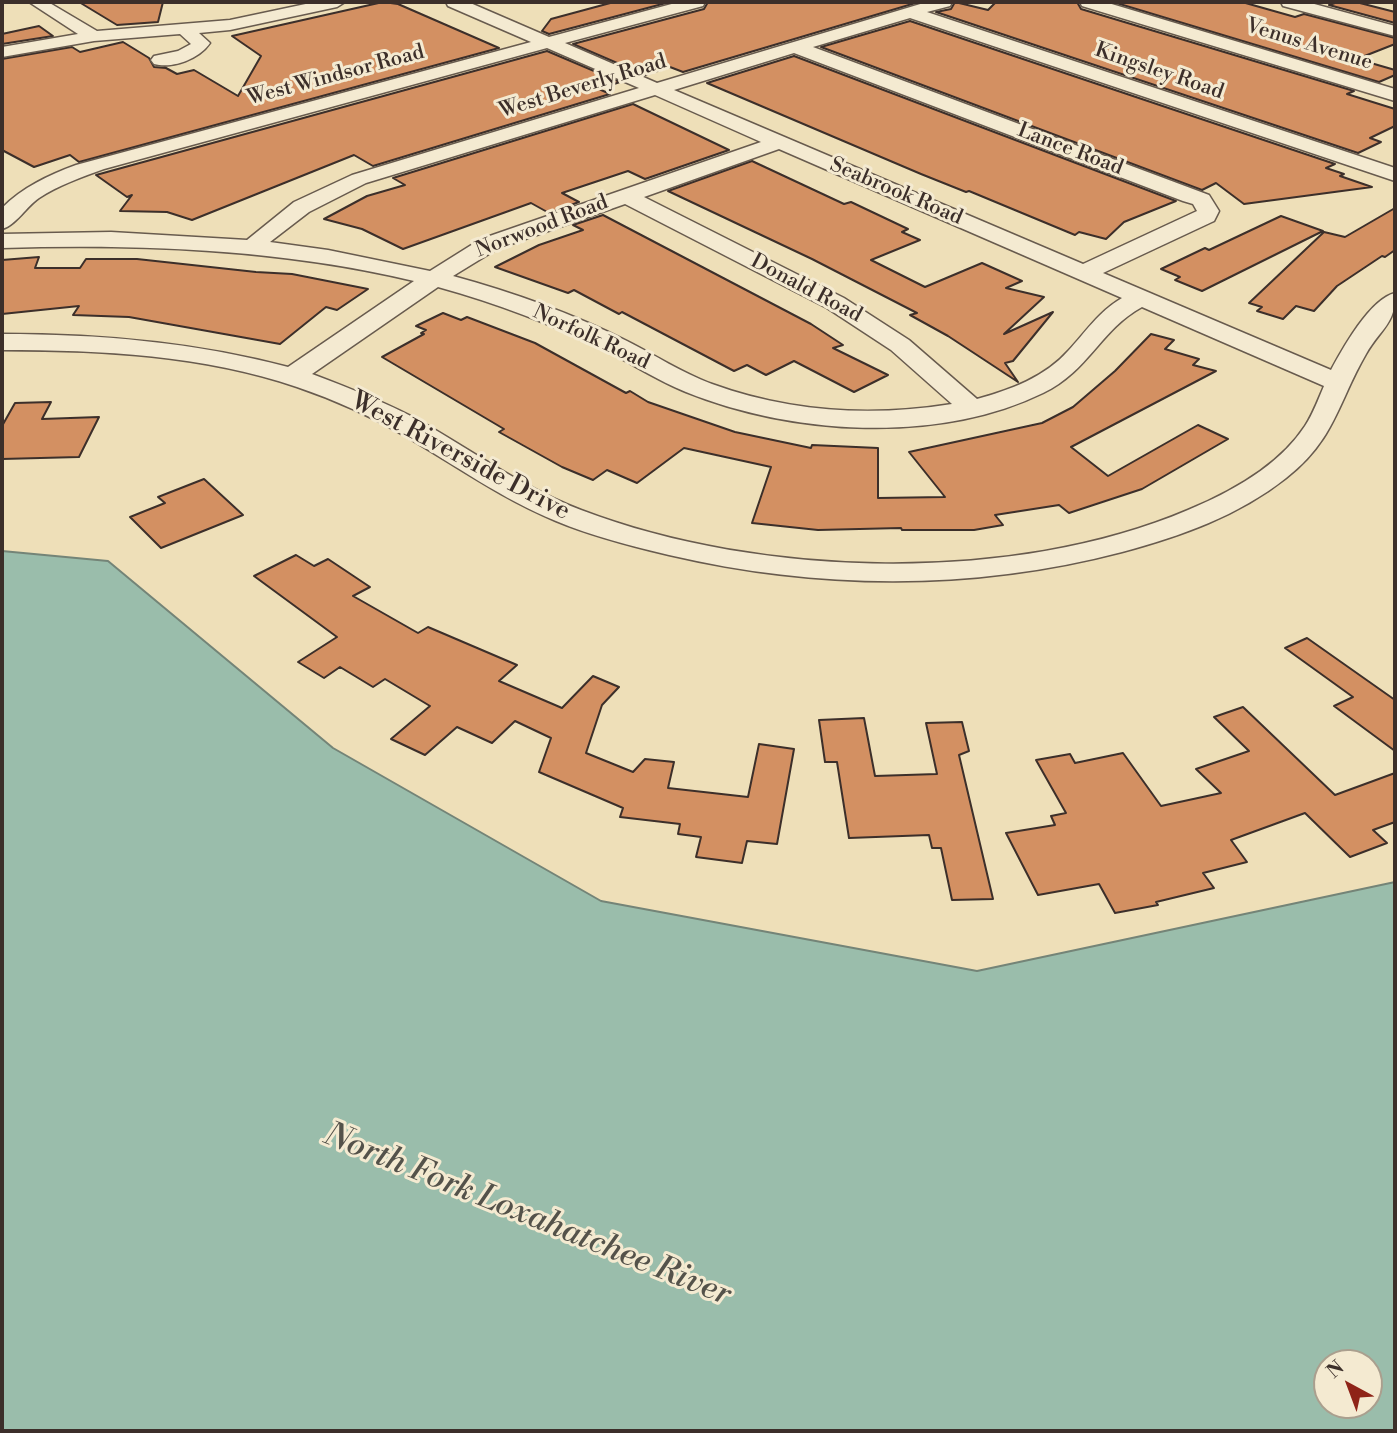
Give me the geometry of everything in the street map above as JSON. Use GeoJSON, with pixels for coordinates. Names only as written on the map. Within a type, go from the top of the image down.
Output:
{"type":"FeatureCollection","features":[{"type":"Feature","properties":{"kind":"street"},"geometry":{"type":"LineString","coordinates":[[37,2],[93,36]]}},
{"type":"Feature","properties":{"kind":"street"},"geometry":{"type":"LineString","coordinates":[[241,2],[272,17]]}},
{"type":"Feature","properties":{"kind":"street"},"geometry":{"type":"LineString","coordinates":[[2,52],[93,36],[184,30],[272,17],[337,2]]}},
{"type":"Feature","properties":{"kind":"street","name":"Seabrook Road"},"geometry":{"type":"LineString","coordinates":[[454,2],[1339,383]]}},
{"type":"Feature","properties":{"kind":"street","name":"West Windsor Road"},"geometry":{"type":"LineString","coordinates":[[2,222],[8,212],[36,191],[97,165],[697,2]]}},
{"type":"Feature","properties":{"kind":"street","name":"West Beverly Road"},"geometry":{"type":"LineString","coordinates":[[252,247],[292,211],[334,189],[944,2]]}},
{"type":"Feature","properties":{"kind":"street","name":"Venus Avenue"},"geometry":{"type":"LineString","coordinates":[[1088,2],[1395,95]]}},
{"type":"Feature","properties":{"kind":"street"},"geometry":{"type":"LineString","coordinates":[[1289,2],[1395,31]]}},
{"type":"Feature","properties":{"kind":"street","name":"Kingsley Road"},"geometry":{"type":"LineString","coordinates":[[909,12],[1390,169]]}},
{"type":"Feature","properties":{"kind":"street"},"geometry":{"type":"LineString","coordinates":[[160,60],[196,50],[201,43],[184,30]]}},
{"type":"Feature","properties":{"kind":"street","name":"Lance Road"},"geometry":{"type":"LineString","coordinates":[[795,47],[1191,196],[1207,205],[1206,216],[1084,273]]}},
{"type":"Feature","properties":{"kind":"street","name":"Norwood Road"},"geometry":{"type":"LineString","coordinates":[[291,377],[434,278],[489,244],[780,142]]}},
{"type":"Feature","properties":{"kind":"street","name":"Donald Road"},"geometry":{"type":"LineString","coordinates":[[624,195],[857,316],[901,345],[972,408]]}},
{"type":"Feature","properties":{"kind":"street","name":"Norfolk Road"},"geometry":{"type":"LineString","coordinates":[[2,241],[114,239],[252,247],[334,257],[434,278],[530,308],[608,342],[701,390],[765,408],[814,416],[876,419],[909,417],[972,408],[1026,391],[1049,379],[1083,351],[1104,322],[1141,298]]}},
{"type":"Feature","properties":{"kind":"street","name":"West Riverside Drive"},"geometry":{"type":"LineString","coordinates":[[2,342],[61,342],[156,350],[211,358],[291,377],[385,413],[520,494],[622,534],[734,559],[878,572],[967,569],[1043,560],[1129,542],[1211,512],[1263,482],[1301,449],[1326,415],[1353,352],[1371,326],[1395,300]]}},
{"type":"Feature","properties":{"kind":"water","name":"North Fork Loxahatchee River"},"geometry":{"type":"Polygon","coordinates":[[[2,551],[108,561],[333,748],[601,901],[977,971],[1395,882],[1395,1431],[2,1431],[2,551]]]}},
{"type":"Feature","properties":{"kind":"building"},"geometry":{"type":"Polygon","coordinates":[[[79,2],[163,2],[158,22],[117,25],[79,2]]]}},
{"type":"Feature","properties":{"kind":"building"},"geometry":{"type":"Polygon","coordinates":[[[383,2],[398,4],[499,48],[79,162],[70,155],[34,167],[2,150],[2,59],[72,47],[80,52],[123,42],[149,58],[154,67],[166,68],[177,74],[194,70],[238,96],[261,56],[232,36],[383,2]]]}},
{"type":"Feature","properties":{"kind":"building"},"geometry":{"type":"Polygon","coordinates":[[[614,2],[670,2],[549,34],[542,31],[551,19],[614,2]]]}},
{"type":"Feature","properties":{"kind":"building"},"geometry":{"type":"Polygon","coordinates":[[[708,2],[919,2],[683,72],[670,67],[645,75],[573,44],[704,9],[708,2]]]}},
{"type":"Feature","properties":{"kind":"building"},"geometry":{"type":"Polygon","coordinates":[[[955,2],[988,10],[996,2],[1077,2],[1081,9],[1354,91],[1347,94],[1395,109],[1395,126],[1370,138],[1381,142],[1358,153],[936,12],[951,9],[955,2]]]}},
{"type":"Feature","properties":{"kind":"building"},"geometry":{"type":"Polygon","coordinates":[[[1113,2],[1242,2],[1295,17],[1304,14],[1395,38],[1395,44],[1357,59],[1395,70],[1395,75],[1379,82],[1113,2]]]}},
{"type":"Feature","properties":{"kind":"building"},"geometry":{"type":"Polygon","coordinates":[[[1356,2],[1395,12],[1395,23],[1329,5],[1356,2]]]}},
{"type":"Feature","properties":{"kind":"building"},"geometry":{"type":"Polygon","coordinates":[[[910,21],[1335,164],[1326,168],[1372,187],[1244,204],[1216,183],[1202,190],[821,47],[910,21]]]}},
{"type":"Feature","properties":{"kind":"building"},"geometry":{"type":"Polygon","coordinates":[[[39,26],[53,36],[2,44],[2,34],[39,26]]]}},
{"type":"Feature","properties":{"kind":"building"},"geometry":{"type":"Polygon","coordinates":[[[547,51],[620,82],[599,89],[610,94],[373,166],[354,155],[192,220],[167,212],[120,211],[132,195],[127,197],[96,175],[547,51]]]}},
{"type":"Feature","properties":{"kind":"building"},"geometry":{"type":"Polygon","coordinates":[[[794,56],[1176,201],[1124,222],[1106,239],[1079,232],[1075,235],[921,174],[707,83],[794,56]]]}},
{"type":"Feature","properties":{"kind":"building"},"geometry":{"type":"Polygon","coordinates":[[[633,104],[729,150],[645,179],[628,171],[562,193],[579,202],[549,213],[531,203],[403,249],[362,229],[324,219],[367,196],[405,185],[393,178],[633,104]]]}},
{"type":"Feature","properties":{"kind":"building"},"geometry":{"type":"Polygon","coordinates":[[[752,161],[844,204],[851,202],[908,229],[902,232],[920,240],[871,260],[925,287],[982,263],[1022,281],[1006,288],[1044,297],[1004,334],[1053,312],[1013,361],[1005,363],[1018,382],[948,336],[910,315],[917,313],[812,259],[668,191],[752,161]]]}},
{"type":"Feature","properties":{"kind":"building"},"geometry":{"type":"Polygon","coordinates":[[[1395,208],[1395,250],[1337,286],[1314,311],[1296,306],[1283,319],[1257,311],[1262,307],[1249,303],[1324,232],[1345,237],[1395,208]]]}},
{"type":"Feature","properties":{"kind":"building"},"geometry":{"type":"Polygon","coordinates":[[[603,215],[811,324],[843,345],[833,348],[888,375],[854,392],[794,361],[766,375],[747,365],[734,371],[574,290],[568,293],[495,267],[539,245],[583,230],[573,225],[603,215]]]}},
{"type":"Feature","properties":{"kind":"building"},"geometry":{"type":"Polygon","coordinates":[[[1281,216],[1323,231],[1202,291],[1175,280],[1180,277],[1161,269],[1205,248],[1209,250],[1281,216]]]}},
{"type":"Feature","properties":{"kind":"building"},"geometry":{"type":"Polygon","coordinates":[[[39,257],[35,268],[80,268],[86,259],[137,259],[292,274],[368,289],[337,310],[326,307],[280,344],[129,317],[73,315],[79,306],[2,314],[2,260],[39,257]]]}},
{"type":"Feature","properties":{"kind":"building"},"geometry":{"type":"Polygon","coordinates":[[[443,313],[461,320],[467,317],[535,343],[626,393],[630,391],[648,402],[735,432],[811,448],[812,445],[878,448],[878,498],[945,497],[909,452],[1042,423],[1073,407],[1115,371],[1151,334],[1174,340],[1165,349],[1199,359],[1193,365],[1216,371],[1071,447],[1108,476],[1198,425],[1228,439],[1142,489],[1069,513],[1059,505],[995,515],[1003,525],[974,530],[818,530],[752,523],[771,467],[684,448],[637,483],[607,470],[593,480],[562,467],[499,432],[504,429],[382,357],[424,334],[421,333],[426,330],[416,326],[443,313]]]}},
{"type":"Feature","properties":{"kind":"building"},"geometry":{"type":"Polygon","coordinates":[[[51,402],[42,419],[99,417],[79,457],[2,459],[2,426],[15,403],[51,402]]]}},
{"type":"Feature","properties":{"kind":"building"},"geometry":{"type":"Polygon","coordinates":[[[204,479],[243,515],[161,548],[130,517],[165,503],[158,497],[204,479]]]}},
{"type":"Feature","properties":{"kind":"building"},"geometry":{"type":"Polygon","coordinates":[[[296,555],[314,566],[328,559],[370,587],[353,596],[418,633],[428,627],[517,665],[499,681],[562,708],[593,676],[619,687],[602,705],[586,753],[633,772],[645,759],[674,762],[668,788],[748,797],[759,744],[794,749],[777,844],[747,841],[742,863],[696,857],[701,837],[678,834],[680,824],[620,817],[623,808],[539,772],[551,738],[515,721],[492,743],[457,727],[425,755],[391,739],[430,706],[385,679],[373,687],[340,667],[324,678],[298,662],[337,637],[254,576],[296,555]]]}},
{"type":"Feature","properties":{"kind":"building"},"geometry":{"type":"Polygon","coordinates":[[[1307,638],[1395,700],[1395,751],[1334,706],[1353,697],[1285,648],[1307,638]]]}},
{"type":"Feature","properties":{"kind":"building"},"geometry":{"type":"Polygon","coordinates":[[[1243,707],[1335,795],[1395,773],[1395,822],[1373,830],[1387,843],[1350,857],[1305,813],[1231,840],[1247,862],[1203,873],[1214,888],[1156,902],[1158,905],[1115,913],[1099,884],[1038,895],[1006,833],[1055,825],[1051,816],[1066,813],[1036,760],[1070,754],[1075,763],[1123,753],[1161,806],[1221,793],[1196,769],[1249,751],[1214,717],[1243,707]]]}},
{"type":"Feature","properties":{"kind":"building"},"geometry":{"type":"Polygon","coordinates":[[[864,718],[875,776],[937,774],[926,723],[962,722],[969,751],[959,755],[993,899],[952,900],[941,848],[932,848],[929,835],[849,838],[837,762],[825,762],[819,720],[864,718]]]}}]}
